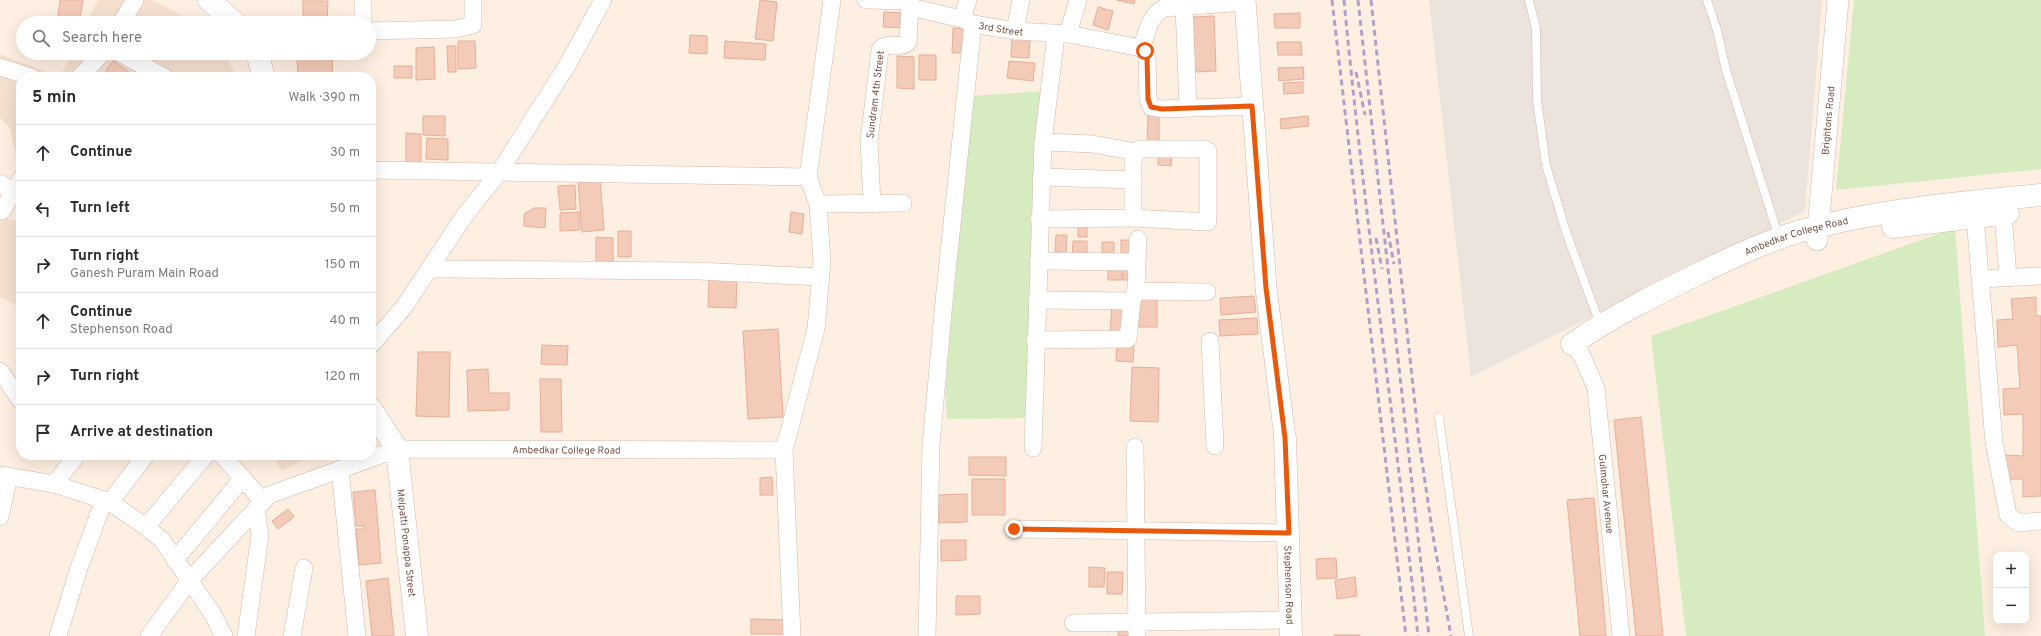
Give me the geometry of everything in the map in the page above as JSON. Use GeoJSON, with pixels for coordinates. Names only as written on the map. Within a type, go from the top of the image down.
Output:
{"type":"FeatureCollection","features":[{"type":"Feature","properties":{"kind":"main road"},"geometry":{"type":"LineString","coordinates":[[209,0],[227,16]]}},
{"type":"Feature","properties":{"kind":"main road"},"geometry":{"type":"LineString","coordinates":[[263,60],[264,72]]}},
{"type":"Feature","properties":{"kind":"main road","name":"Ambedkar College Road"},"geometry":{"type":"LineString","coordinates":[[1577,349],[1616,330],[1661,304],[1735,270],[1817,233],[1871,215],[2041,195]]}},
{"type":"Feature","properties":{"kind":"main road","name":"Ambedkar College Road"},"geometry":{"type":"LineString","coordinates":[[1577,349],[1600,324],[1655,294],[1733,257],[1779,238],[1817,233],[1846,233],[2041,209]]}},
{"type":"Feature","properties":{"kind":"main road"},"geometry":{"type":"LineString","coordinates":[[376,417],[397,449]]}},
{"type":"Feature","properties":{"kind":"main road","name":"Stephenson Road"},"geometry":{"type":"LineString","coordinates":[[1285,438],[1291,628]]}},
{"type":"Feature","properties":{"kind":"main road","name":"Melpatti Ponappa Street"},"geometry":{"type":"LineString","coordinates":[[397,449],[417,636]]}},
{"type":"Feature","properties":{"kind":"street"},"geometry":{"type":"LineString","coordinates":[[125,16],[134,0]]}},
{"type":"Feature","properties":{"kind":"street"},"geometry":{"type":"LineString","coordinates":[[363,0],[363,16]]}},
{"type":"Feature","properties":{"kind":"street"},"geometry":{"type":"LineString","coordinates":[[376,31],[455,29],[474,25],[473,0]]}},
{"type":"Feature","properties":{"kind":"street"},"geometry":{"type":"LineString","coordinates":[[376,339],[404,307],[465,215],[500,171],[568,64],[603,0]]}},
{"type":"Feature","properties":{"kind":"street"},"geometry":{"type":"LineString","coordinates":[[792,636],[784,450],[816,329],[822,261],[818,204],[808,177],[832,0]]}},
{"type":"Feature","properties":{"kind":"street","name":"3rd Street"},"geometry":{"type":"LineString","coordinates":[[866,0],[907,3],[967,21],[1015,31],[1060,33],[1141,48]]}},
{"type":"Feature","properties":{"kind":"street"},"geometry":{"type":"LineString","coordinates":[[927,636],[931,445],[968,0]]}},
{"type":"Feature","properties":{"kind":"street"},"geometry":{"type":"LineString","coordinates":[[1015,31],[1021,0]]}},
{"type":"Feature","properties":{"kind":"street"},"geometry":{"type":"LineString","coordinates":[[1033,448],[1036,300],[1042,142],[1055,44],[1078,0]]}},
{"type":"Feature","properties":{"kind":"street","name":"Brightons Road"},"geometry":{"type":"LineString","coordinates":[[1817,233],[1838,0]]}},
{"type":"Feature","properties":{"kind":"street"},"geometry":{"type":"LineString","coordinates":[[1252,106],[1162,109],[1151,107],[1148,99],[1147,57],[1145,51],[1141,48],[1156,11],[1164,8],[1245,1],[1266,288],[1285,438]]}},
{"type":"Feature","properties":{"kind":"street","name":"Sundram 4th Street"},"geometry":{"type":"LineString","coordinates":[[872,204],[869,141],[880,50],[882,46],[903,45],[908,42],[907,3]]}},
{"type":"Feature","properties":{"kind":"street"},"geometry":{"type":"LineString","coordinates":[[1184,6],[1188,108]]}},
{"type":"Feature","properties":{"kind":"street"},"geometry":{"type":"LineString","coordinates":[[85,72],[96,60]]}},
{"type":"Feature","properties":{"kind":"street"},"geometry":{"type":"LineString","coordinates":[[133,60],[155,72]]}},
{"type":"Feature","properties":{"kind":"street"},"geometry":{"type":"LineString","coordinates":[[0,67],[16,72]]}},
{"type":"Feature","properties":{"kind":"street"},"geometry":{"type":"LineString","coordinates":[[1042,142],[1093,144],[1136,152]]}},
{"type":"Feature","properties":{"kind":"street"},"geometry":{"type":"LineString","coordinates":[[1039,219],[1133,218],[1208,222],[1208,151],[1202,149],[1139,149],[1133,160],[1133,218]]}},
{"type":"Feature","properties":{"kind":"street"},"geometry":{"type":"LineString","coordinates":[[376,170],[808,177]]}},
{"type":"Feature","properties":{"kind":"street"},"geometry":{"type":"LineString","coordinates":[[1041,177],[1133,180]]}},
{"type":"Feature","properties":{"kind":"street"},"geometry":{"type":"LineString","coordinates":[[2,211],[14,188]]}},
{"type":"Feature","properties":{"kind":"street"},"geometry":{"type":"LineString","coordinates":[[818,204],[903,203]]}},
{"type":"Feature","properties":{"kind":"street"},"geometry":{"type":"LineString","coordinates":[[2003,214],[2008,277]]}},
{"type":"Feature","properties":{"kind":"street"},"geometry":{"type":"LineString","coordinates":[[1975,218],[1994,442],[2008,515],[2018,523],[2041,521]]}},
{"type":"Feature","properties":{"kind":"street"},"geometry":{"type":"LineString","coordinates":[[1035,340],[1125,340],[1129,336],[1138,240]]}},
{"type":"Feature","properties":{"kind":"street"},"geometry":{"type":"LineString","coordinates":[[1038,261],[1136,262]]}},
{"type":"Feature","properties":{"kind":"street"},"geometry":{"type":"LineString","coordinates":[[429,269],[698,271],[820,277]]}},
{"type":"Feature","properties":{"kind":"street"},"geometry":{"type":"LineString","coordinates":[[1981,279],[2041,276]]}},
{"type":"Feature","properties":{"kind":"street"},"geometry":{"type":"LineString","coordinates":[[1036,300],[1134,295],[1140,291],[1208,292]]}},
{"type":"Feature","properties":{"kind":"street"},"geometry":{"type":"LineString","coordinates":[[1210,341],[1215,446]]}},
{"type":"Feature","properties":{"kind":"street","name":"Gulmohar Avenue"},"geometry":{"type":"LineString","coordinates":[[1577,349],[1594,381],[1598,400],[1621,636]]}},
{"type":"Feature","properties":{"kind":"street"},"geometry":{"type":"LineString","coordinates":[[0,371],[16,388]]}},
{"type":"Feature","properties":{"kind":"street"},"geometry":{"type":"LineString","coordinates":[[1135,447],[1137,630]]}},
{"type":"Feature","properties":{"kind":"street","name":"Ambedkar College Road"},"geometry":{"type":"LineString","coordinates":[[376,456],[397,449],[784,450]]}},
{"type":"Feature","properties":{"kind":"street"},"geometry":{"type":"LineString","coordinates":[[54,484],[67,460]]}},
{"type":"Feature","properties":{"kind":"street"},"geometry":{"type":"LineString","coordinates":[[58,636],[78,571],[107,501],[142,460]]}},
{"type":"Feature","properties":{"kind":"street"},"geometry":{"type":"LineString","coordinates":[[146,526],[202,460]]}},
{"type":"Feature","properties":{"kind":"street"},"geometry":{"type":"LineString","coordinates":[[227,460],[243,478],[260,505],[260,535],[246,636]]}},
{"type":"Feature","properties":{"kind":"street","name":"Ambedkar College Road"},"geometry":{"type":"LineString","coordinates":[[149,636],[189,581],[269,495],[366,460]]}},
{"type":"Feature","properties":{"kind":"street"},"geometry":{"type":"LineString","coordinates":[[340,469],[357,636]]}},
{"type":"Feature","properties":{"kind":"street"},"geometry":{"type":"LineString","coordinates":[[0,517],[5,476],[54,484],[107,501],[146,526],[162,540],[212,613],[224,636]]}},
{"type":"Feature","properties":{"kind":"street"},"geometry":{"type":"LineString","coordinates":[[175,560],[243,478]]}},
{"type":"Feature","properties":{"kind":"street"},"geometry":{"type":"LineString","coordinates":[[1014,529],[1289,533]]}},
{"type":"Feature","properties":{"kind":"street"},"geometry":{"type":"LineString","coordinates":[[292,636],[304,568]]}},
{"type":"Feature","properties":{"kind":"street"},"geometry":{"type":"LineString","coordinates":[[1073,623],[1137,630],[1291,628]]}},
{"type":"Feature","properties":{"kind":"lane"},"geometry":{"type":"LineString","coordinates":[[1529,0],[1536,29],[1537,100],[1546,165],[1566,232],[1600,324]]}},
{"type":"Feature","properties":{"kind":"lane"},"geometry":{"type":"LineString","coordinates":[[1708,0],[1717,30],[1726,70],[1779,238]]}},
{"type":"Feature","properties":{"kind":"lane"},"geometry":{"type":"LineString","coordinates":[[1439,417],[1469,636]]}},
{"type":"Feature","properties":{"kind":"shaded area"},"geometry":{"type":"Polygon","coordinates":[[[98,0],[152,0],[183,16],[90,16],[98,0]]]}},
{"type":"Feature","properties":{"kind":"shaded area"},"geometry":{"type":"Polygon","coordinates":[[[1429,0],[1822,0],[1805,211],[1471,377],[1429,0]]]}},
{"type":"Feature","properties":{"kind":"shaded area"},"geometry":{"type":"Polygon","coordinates":[[[0,54],[47,72],[16,72],[16,156],[10,128],[0,118],[0,54]]]}},
{"type":"Feature","properties":{"kind":"shaded area"},"geometry":{"type":"Polygon","coordinates":[[[68,60],[228,60],[234,72],[62,72],[68,60]]]}},
{"type":"Feature","properties":{"kind":"shaded area"},"geometry":{"type":"Polygon","coordinates":[[[0,216],[16,221],[16,305],[0,297],[0,216]]]}},
{"type":"Feature","properties":{"kind":"shaded area"},"geometry":{"type":"Polygon","coordinates":[[[276,460],[303,460],[282,471],[276,460]]]}},
{"type":"Feature","properties":{"kind":"green space"},"geometry":{"type":"Polygon","coordinates":[[[1854,0],[2041,0],[2041,169],[1836,190],[1854,0]]]}},
{"type":"Feature","properties":{"kind":"green space"},"geometry":{"type":"Polygon","coordinates":[[[1043,91],[1029,418],[947,419],[945,388],[973,96],[1043,91]]]}},
{"type":"Feature","properties":{"kind":"green space"},"geometry":{"type":"Polygon","coordinates":[[[1955,228],[1985,636],[1686,636],[1651,336],[1955,228]]]}},
{"type":"Feature","properties":{"kind":"building"},"geometry":{"type":"Polygon","coordinates":[[[60,0],[83,0],[80,16],[58,16],[60,0]]]}},
{"type":"Feature","properties":{"kind":"building"},"geometry":{"type":"Polygon","coordinates":[[[760,0],[777,2],[773,41],[755,39],[760,0]]]}},
{"type":"Feature","properties":{"kind":"building"},"geometry":{"type":"Polygon","coordinates":[[[1117,0],[1135,0],[1134,4],[1117,0]]]}},
{"type":"Feature","properties":{"kind":"building"},"geometry":{"type":"Polygon","coordinates":[[[303,1],[328,1],[327,16],[303,16],[303,1]]]}},
{"type":"Feature","properties":{"kind":"building"},"geometry":{"type":"Polygon","coordinates":[[[1098,7],[1113,11],[1108,30],[1093,25],[1098,7]]]}},
{"type":"Feature","properties":{"kind":"building"},"geometry":{"type":"Polygon","coordinates":[[[884,12],[905,13],[905,28],[883,27],[884,12]]]}},
{"type":"Feature","properties":{"kind":"building"},"geometry":{"type":"Polygon","coordinates":[[[1300,13],[1300,28],[1275,28],[1274,14],[1300,13]]]}},
{"type":"Feature","properties":{"kind":"building"},"geometry":{"type":"Polygon","coordinates":[[[1214,16],[1216,71],[1195,72],[1192,17],[1214,16]]]}},
{"type":"Feature","properties":{"kind":"building"},"geometry":{"type":"Polygon","coordinates":[[[953,28],[967,29],[966,53],[952,53],[953,28]]]}},
{"type":"Feature","properties":{"kind":"building"},"geometry":{"type":"Polygon","coordinates":[[[690,35],[707,36],[707,54],[689,53],[690,35]]]}},
{"type":"Feature","properties":{"kind":"building"},"geometry":{"type":"Polygon","coordinates":[[[1012,37],[1030,38],[1029,58],[1011,57],[1012,37]]]}},
{"type":"Feature","properties":{"kind":"building"},"geometry":{"type":"Polygon","coordinates":[[[458,41],[475,41],[476,68],[458,69],[458,41]]]}},
{"type":"Feature","properties":{"kind":"building"},"geometry":{"type":"Polygon","coordinates":[[[725,41],[766,44],[765,60],[724,58],[725,41]]]}},
{"type":"Feature","properties":{"kind":"building"},"geometry":{"type":"Polygon","coordinates":[[[1277,42],[1301,42],[1302,55],[1278,55],[1277,42]]]}},
{"type":"Feature","properties":{"kind":"building"},"geometry":{"type":"Polygon","coordinates":[[[447,46],[456,46],[456,72],[448,72],[447,46]]]}},
{"type":"Feature","properties":{"kind":"building"},"geometry":{"type":"Polygon","coordinates":[[[434,47],[435,79],[416,80],[416,48],[434,47]]]}},
{"type":"Feature","properties":{"kind":"building"},"geometry":{"type":"Polygon","coordinates":[[[919,55],[936,55],[936,80],[919,80],[919,55]]]}},
{"type":"Feature","properties":{"kind":"building"},"geometry":{"type":"Polygon","coordinates":[[[897,56],[914,57],[914,89],[897,88],[897,56]]]}},
{"type":"Feature","properties":{"kind":"building"},"geometry":{"type":"Polygon","coordinates":[[[297,60],[332,60],[333,72],[298,72],[297,60]]]}},
{"type":"Feature","properties":{"kind":"building"},"geometry":{"type":"Polygon","coordinates":[[[113,61],[129,72],[105,72],[113,61]]]}},
{"type":"Feature","properties":{"kind":"building"},"geometry":{"type":"Polygon","coordinates":[[[1009,61],[1035,63],[1033,81],[1007,78],[1009,61]]]}},
{"type":"Feature","properties":{"kind":"building"},"geometry":{"type":"Polygon","coordinates":[[[394,66],[412,66],[412,78],[394,78],[394,66]]]}},
{"type":"Feature","properties":{"kind":"building"},"geometry":{"type":"Polygon","coordinates":[[[1303,67],[1304,79],[1279,81],[1278,68],[1303,67]]]}},
{"type":"Feature","properties":{"kind":"building"},"geometry":{"type":"Polygon","coordinates":[[[1303,82],[1303,93],[1284,94],[1283,83],[1303,82]]]}},
{"type":"Feature","properties":{"kind":"building"},"geometry":{"type":"Polygon","coordinates":[[[1148,114],[1159,114],[1159,148],[1147,147],[1148,114]]]}},
{"type":"Feature","properties":{"kind":"building"},"geometry":{"type":"Polygon","coordinates":[[[423,116],[445,116],[445,136],[423,135],[423,116]]]}},
{"type":"Feature","properties":{"kind":"building"},"geometry":{"type":"Polygon","coordinates":[[[1308,116],[1309,126],[1281,129],[1280,119],[1308,116]]]}},
{"type":"Feature","properties":{"kind":"building"},"geometry":{"type":"Polygon","coordinates":[[[406,133],[421,134],[421,165],[406,164],[406,133]]]}},
{"type":"Feature","properties":{"kind":"building"},"geometry":{"type":"Polygon","coordinates":[[[427,138],[448,139],[448,160],[426,159],[427,138]]]}},
{"type":"Feature","properties":{"kind":"building"},"geometry":{"type":"Polygon","coordinates":[[[1158,152],[1172,153],[1171,166],[1158,165],[1158,152]]]}},
{"type":"Feature","properties":{"kind":"building"},"geometry":{"type":"Polygon","coordinates":[[[600,179],[604,230],[582,232],[578,181],[600,179]]]}},
{"type":"Feature","properties":{"kind":"building"},"geometry":{"type":"Polygon","coordinates":[[[575,185],[576,209],[560,210],[558,186],[575,185]]]}},
{"type":"Feature","properties":{"kind":"building"},"geometry":{"type":"Polygon","coordinates":[[[534,208],[546,208],[545,228],[524,226],[524,214],[534,208]]]}},
{"type":"Feature","properties":{"kind":"building"},"geometry":{"type":"Polygon","coordinates":[[[579,212],[580,230],[560,231],[560,213],[579,212]]]}},
{"type":"Feature","properties":{"kind":"building"},"geometry":{"type":"Polygon","coordinates":[[[791,212],[804,214],[802,234],[789,232],[791,212]]]}},
{"type":"Feature","properties":{"kind":"building"},"geometry":{"type":"Polygon","coordinates":[[[1078,223],[1087,223],[1087,237],[1078,237],[1078,223]]]}},
{"type":"Feature","properties":{"kind":"building"},"geometry":{"type":"Polygon","coordinates":[[[618,231],[631,231],[631,257],[618,257],[618,231]]]}},
{"type":"Feature","properties":{"kind":"building"},"geometry":{"type":"Polygon","coordinates":[[[1056,235],[1067,235],[1066,253],[1055,252],[1056,235]]]}},
{"type":"Feature","properties":{"kind":"building"},"geometry":{"type":"Polygon","coordinates":[[[596,237],[613,238],[613,266],[596,265],[596,237]]]}},
{"type":"Feature","properties":{"kind":"building"},"geometry":{"type":"Polygon","coordinates":[[[1121,240],[1136,240],[1136,257],[1121,257],[1121,240]]]}},
{"type":"Feature","properties":{"kind":"building"},"geometry":{"type":"Polygon","coordinates":[[[1073,241],[1087,241],[1087,259],[1072,258],[1073,241]]]}},
{"type":"Feature","properties":{"kind":"building"},"geometry":{"type":"Polygon","coordinates":[[[1102,242],[1114,242],[1114,257],[1102,257],[1102,242]]]}},
{"type":"Feature","properties":{"kind":"building"},"geometry":{"type":"Polygon","coordinates":[[[1108,264],[1122,264],[1122,280],[1108,280],[1108,264]]]}},
{"type":"Feature","properties":{"kind":"building"},"geometry":{"type":"Polygon","coordinates":[[[1123,264],[1134,264],[1134,280],[1123,280],[1123,264]]]}},
{"type":"Feature","properties":{"kind":"building"},"geometry":{"type":"Polygon","coordinates":[[[709,278],[737,278],[736,308],[708,307],[709,278]]]}},
{"type":"Feature","properties":{"kind":"building"},"geometry":{"type":"Polygon","coordinates":[[[1138,295],[1157,295],[1157,327],[1139,327],[1138,295]]]}},
{"type":"Feature","properties":{"kind":"building"},"geometry":{"type":"Polygon","coordinates":[[[1254,296],[1256,312],[1221,315],[1220,298],[1254,296]]]}},
{"type":"Feature","properties":{"kind":"building"},"geometry":{"type":"Polygon","coordinates":[[[2036,297],[2036,316],[2041,316],[2041,496],[2023,497],[2023,479],[2006,479],[2005,455],[2023,456],[2023,414],[2004,415],[2003,389],[2020,388],[2017,345],[1998,347],[1997,320],[2013,319],[2011,299],[2036,297]]]}},
{"type":"Feature","properties":{"kind":"building"},"geometry":{"type":"Polygon","coordinates":[[[1112,303],[1129,304],[1127,336],[1110,335],[1112,303]]]}},
{"type":"Feature","properties":{"kind":"building"},"geometry":{"type":"Polygon","coordinates":[[[1257,318],[1258,334],[1220,336],[1219,320],[1257,318]]]}},
{"type":"Feature","properties":{"kind":"building"},"geometry":{"type":"Polygon","coordinates":[[[778,329],[783,417],[748,419],[743,331],[778,329]]]}},
{"type":"Feature","properties":{"kind":"building"},"geometry":{"type":"Polygon","coordinates":[[[1117,344],[1134,345],[1133,362],[1116,361],[1117,344]]]}},
{"type":"Feature","properties":{"kind":"building"},"geometry":{"type":"Polygon","coordinates":[[[542,345],[568,346],[567,365],[541,364],[542,345]]]}},
{"type":"Feature","properties":{"kind":"building"},"geometry":{"type":"Polygon","coordinates":[[[418,352],[450,352],[449,417],[416,416],[418,352]]]}},
{"type":"Feature","properties":{"kind":"building"},"geometry":{"type":"Polygon","coordinates":[[[1132,367],[1159,368],[1158,422],[1130,421],[1132,367]]]}},
{"type":"Feature","properties":{"kind":"building"},"geometry":{"type":"Polygon","coordinates":[[[488,369],[489,393],[509,393],[509,410],[468,411],[467,370],[488,369]]]}},
{"type":"Feature","properties":{"kind":"building"},"geometry":{"type":"Polygon","coordinates":[[[540,379],[561,379],[562,432],[541,432],[540,379]]]}},
{"type":"Feature","properties":{"kind":"building"},"geometry":{"type":"Polygon","coordinates":[[[1641,417],[1663,636],[1636,636],[1614,420],[1641,417]]]}},
{"type":"Feature","properties":{"kind":"building"},"geometry":{"type":"Polygon","coordinates":[[[969,457],[1006,457],[1006,476],[969,475],[969,457]]]}},
{"type":"Feature","properties":{"kind":"building"},"geometry":{"type":"Polygon","coordinates":[[[772,477],[773,495],[760,495],[760,478],[772,477]]]}},
{"type":"Feature","properties":{"kind":"building"},"geometry":{"type":"Polygon","coordinates":[[[972,479],[1005,479],[1005,515],[972,515],[972,479]]]}},
{"type":"Feature","properties":{"kind":"building"},"geometry":{"type":"Polygon","coordinates":[[[375,490],[381,563],[359,565],[356,529],[364,529],[364,526],[356,526],[353,492],[375,490]]]}},
{"type":"Feature","properties":{"kind":"building"},"geometry":{"type":"Polygon","coordinates":[[[967,494],[967,522],[939,523],[938,495],[967,494]]]}},
{"type":"Feature","properties":{"kind":"building"},"geometry":{"type":"Polygon","coordinates":[[[1594,498],[1606,636],[1580,636],[1567,500],[1594,498]]]}},
{"type":"Feature","properties":{"kind":"building"},"geometry":{"type":"Polygon","coordinates":[[[288,509],[294,517],[278,529],[272,521],[288,509]]]}},
{"type":"Feature","properties":{"kind":"building"},"geometry":{"type":"Polygon","coordinates":[[[941,540],[966,540],[966,560],[941,561],[941,540]]]}},
{"type":"Feature","properties":{"kind":"building"},"geometry":{"type":"Polygon","coordinates":[[[1336,558],[1337,578],[1317,579],[1316,559],[1336,558]]]}},
{"type":"Feature","properties":{"kind":"building"},"geometry":{"type":"Polygon","coordinates":[[[1089,567],[1105,568],[1104,587],[1089,587],[1089,567]]]}},
{"type":"Feature","properties":{"kind":"building"},"geometry":{"type":"Polygon","coordinates":[[[1107,572],[1123,572],[1122,594],[1107,594],[1107,572]]]}},
{"type":"Feature","properties":{"kind":"building"},"geometry":{"type":"Polygon","coordinates":[[[1355,577],[1357,596],[1337,599],[1335,580],[1355,577]]]}},
{"type":"Feature","properties":{"kind":"building"},"geometry":{"type":"Polygon","coordinates":[[[388,578],[394,636],[372,636],[366,581],[388,578]]]}},
{"type":"Feature","properties":{"kind":"building"},"geometry":{"type":"Polygon","coordinates":[[[956,596],[980,596],[980,614],[956,615],[956,596]]]}},
{"type":"Feature","properties":{"kind":"building"},"geometry":{"type":"Polygon","coordinates":[[[751,619],[791,620],[791,634],[751,634],[751,619]]]}},
{"type":"Feature","properties":{"kind":"building"},"geometry":{"type":"Polygon","coordinates":[[[1118,628],[1129,628],[1129,636],[1118,636],[1118,628]]]}},
{"type":"Feature","properties":{"kind":"building"},"geometry":{"type":"Polygon","coordinates":[[[1360,635],[1360,636],[1334,636],[1360,635]]]}},
{"type":"Feature","properties":{"kind":"railway"},"geometry":{"type":"LineString","coordinates":[[1332,0],[1406,636]]}},
{"type":"Feature","properties":{"kind":"railway"},"geometry":{"type":"LineString","coordinates":[[1344,0],[1370,238],[1418,636]]}},
{"type":"Feature","properties":{"kind":"railway"},"geometry":{"type":"LineString","coordinates":[[1358,0],[1429,636]]}},
{"type":"Feature","properties":{"kind":"railway"},"geometry":{"type":"LineString","coordinates":[[1371,0],[1419,441],[1433,536],[1451,636]]}},
{"type":"Feature","properties":{"kind":"railway"},"geometry":{"type":"LineString","coordinates":[[1356,72],[1365,115]]}},
{"type":"Feature","properties":{"kind":"railway"},"geometry":{"type":"LineString","coordinates":[[1388,232],[1394,264]]}},
{"type":"Feature","properties":{"kind":"railway"},"geometry":{"type":"LineString","coordinates":[[1376,238],[1382,269]]}},
{"type":"Feature","properties":{"kind":"route"},"geometry":{"type":"LineString","coordinates":[[1014,529],[1289,533],[1285,438],[1266,288],[1252,106],[1162,109],[1151,107],[1148,99],[1147,57],[1145,51]]}}]}
